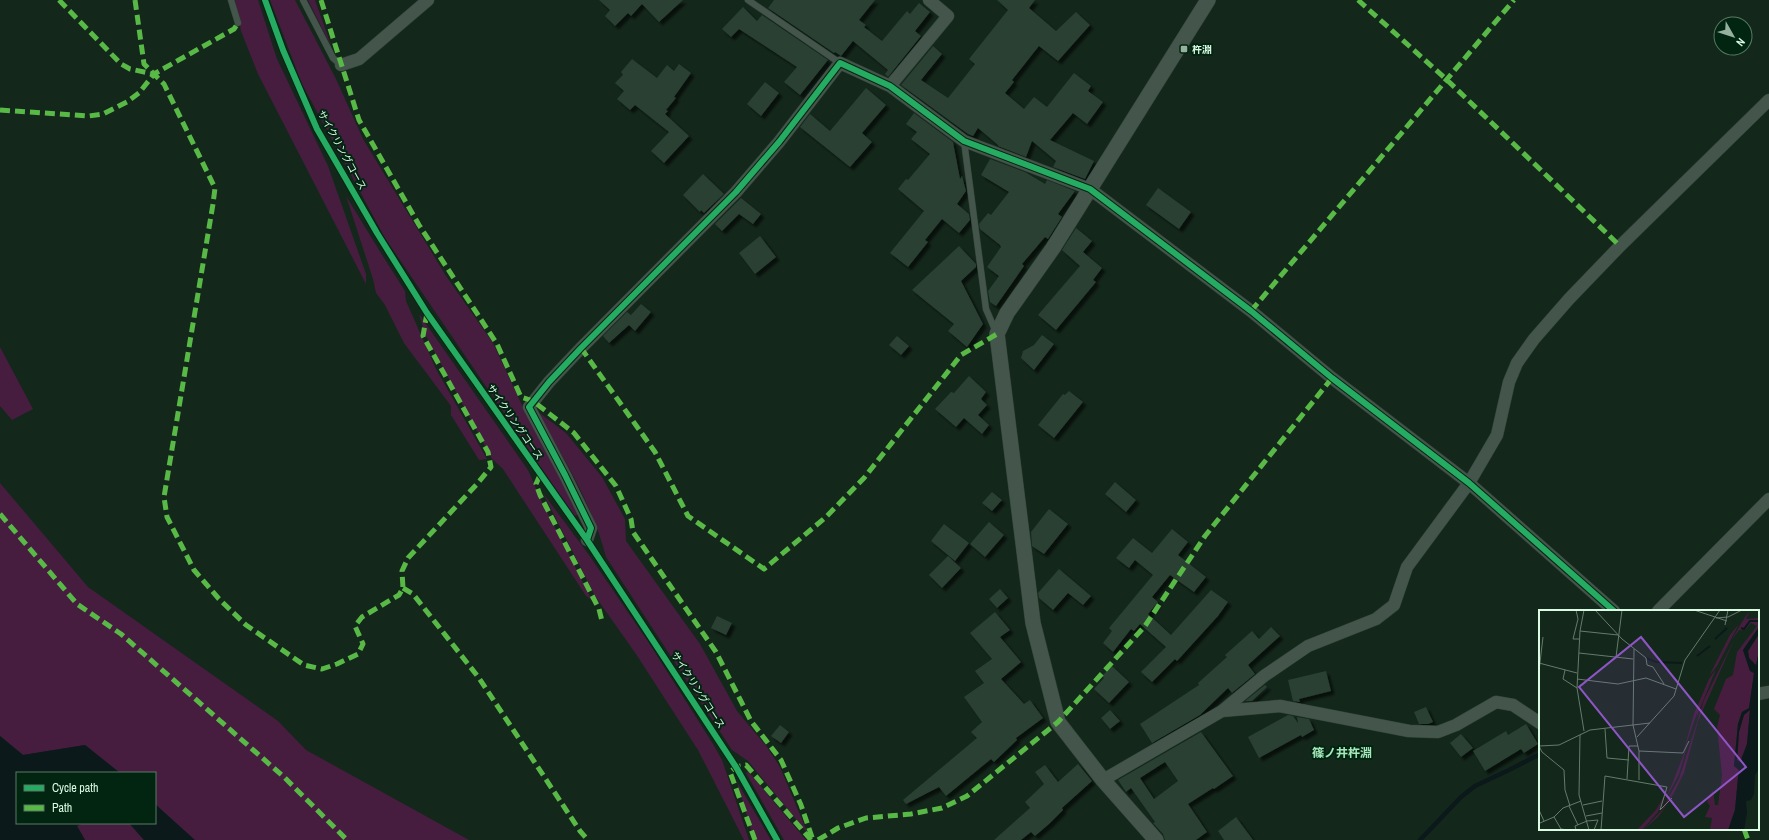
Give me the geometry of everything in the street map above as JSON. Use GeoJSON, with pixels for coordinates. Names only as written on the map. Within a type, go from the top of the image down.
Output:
{"type":"FeatureCollection","features":[{"type":"Feature","properties":{"kind":"street"},"geometry":{"type":"LineString","coordinates":[[341,65],[359,59],[428,0]]}},
{"type":"Feature","properties":{"kind":"street"},"geometry":{"type":"LineString","coordinates":[[890,86],[948,16],[929,0]]}},
{"type":"Feature","properties":{"kind":"street"},"geometry":{"type":"LineString","coordinates":[[1156,840],[1103,780],[1058,722],[1032,623],[997,334],[1008,313],[1053,248],[1208,0]]}},
{"type":"Feature","properties":{"kind":"street"},"geometry":{"type":"LineString","coordinates":[[587,540],[591,528],[566,475],[529,407],[549,382],[580,348],[736,192],[779,142],[840,63],[890,86],[964,141],[1090,189],[1251,311],[1332,378],[1469,483],[1613,610]]}},
{"type":"Feature","properties":{"kind":"street"},"geometry":{"type":"LineString","coordinates":[[1103,780],[1222,711],[1264,676],[1308,646],[1376,619],[1394,605],[1407,567],[1469,483],[1497,435],[1512,376],[1517,363],[1534,339],[1569,299],[1620,246],[1769,100]]}},
{"type":"Feature","properties":{"kind":"street"},"geometry":{"type":"LineString","coordinates":[[1659,610],[1769,499]]}},
{"type":"Feature","properties":{"kind":"street"},"geometry":{"type":"LineString","coordinates":[[1759,694],[1769,692]]}},
{"type":"Feature","properties":{"kind":"street"},"geometry":{"type":"LineString","coordinates":[[1222,711],[1280,706],[1409,731],[1438,732],[1456,725],[1496,702],[1513,704],[1539,722]]}},
{"type":"Feature","properties":{"kind":"lane"},"geometry":{"type":"LineString","coordinates":[[231,0],[238,23]]}},
{"type":"Feature","properties":{"kind":"lane"},"geometry":{"type":"LineString","coordinates":[[303,0],[333,58],[341,65]]}},
{"type":"Feature","properties":{"kind":"lane"},"geometry":{"type":"LineString","coordinates":[[748,0],[840,63]]}},
{"type":"Feature","properties":{"kind":"lane"},"geometry":{"type":"LineString","coordinates":[[964,141],[986,308],[997,334]]}},
{"type":"Feature","properties":{"kind":"shaded area"},"geometry":{"type":"Polygon","coordinates":[[[235,0],[258,0],[277,59],[328,166],[366,274],[366,284],[258,74],[241,31],[235,0]]]}},
{"type":"Feature","properties":{"kind":"shaded area"},"geometry":{"type":"Polygon","coordinates":[[[270,0],[295,0],[336,79],[363,139],[446,276],[493,343],[526,414],[578,515],[574,516],[385,238],[302,84],[270,0]]]}},
{"type":"Feature","properties":{"kind":"shaded area"},"geometry":{"type":"Polygon","coordinates":[[[308,0],[315,0],[332,48],[308,0]]]}},
{"type":"Feature","properties":{"kind":"shaded area"},"geometry":{"type":"Polygon","coordinates":[[[346,196],[405,291],[406,301],[436,369],[487,459],[479,460],[451,415],[451,406],[404,343],[385,305],[376,293],[373,279],[346,196]]]}},
{"type":"Feature","properties":{"kind":"shaded area"},"geometry":{"type":"Polygon","coordinates":[[[419,314],[528,470],[541,500],[592,600],[586,596],[503,469],[492,459],[425,334],[419,314]]]}},
{"type":"Feature","properties":{"kind":"shaded area"},"geometry":{"type":"Polygon","coordinates":[[[0,347],[33,409],[12,420],[0,406],[0,347]]]}},
{"type":"Feature","properties":{"kind":"shaded area"},"geometry":{"type":"Polygon","coordinates":[[[537,411],[566,433],[602,477],[625,519],[626,541],[700,644],[737,711],[767,747],[780,767],[808,834],[748,761],[732,750],[606,557],[585,500],[567,464],[537,411]]]}},
{"type":"Feature","properties":{"kind":"shaded area"},"geometry":{"type":"Polygon","coordinates":[[[0,483],[88,587],[278,721],[306,750],[469,840],[194,840],[156,805],[156,772],[119,772],[85,745],[23,755],[0,736],[0,483]]]}},
{"type":"Feature","properties":{"kind":"shaded area"},"geometry":{"type":"Polygon","coordinates":[[[543,493],[589,555],[649,643],[713,744],[722,760],[749,840],[744,840],[698,750],[636,654],[595,596],[543,493]]]}},
{"type":"Feature","properties":{"kind":"shaded area"},"geometry":{"type":"Polygon","coordinates":[[[0,736],[23,755],[85,745],[119,772],[16,772],[16,824],[81,824],[77,826],[85,840],[0,840],[0,736]]]}},
{"type":"Feature","properties":{"kind":"shaded area"},"geometry":{"type":"Polygon","coordinates":[[[748,771],[806,840],[784,840],[746,773],[748,771]]]}},
{"type":"Feature","properties":{"kind":"shaded area"},"geometry":{"type":"Polygon","coordinates":[[[737,782],[771,840],[754,840],[737,782]]]}},
{"type":"Feature","properties":{"kind":"shaded area"},"geometry":{"type":"Polygon","coordinates":[[[156,805],[195,840],[144,840],[130,824],[156,824],[156,805]]]}},
{"type":"Feature","properties":{"kind":"shaded area"},"geometry":{"type":"Polygon","coordinates":[[[81,824],[130,824],[144,840],[85,840],[77,826],[81,824]]]}},
{"type":"Feature","properties":{"kind":"building"},"geometry":{"type":"Polygon","coordinates":[[[599,0],[683,0],[659,22],[642,4],[631,16],[628,13],[615,26],[605,16],[610,10],[599,0]]]}},
{"type":"Feature","properties":{"kind":"building"},"geometry":{"type":"Polygon","coordinates":[[[774,0],[875,0],[859,20],[866,25],[864,27],[882,41],[907,11],[910,14],[919,3],[930,12],[915,31],[921,36],[888,77],[885,74],[888,70],[853,41],[841,56],[835,52],[834,53],[768,8],[774,0]]]}},
{"type":"Feature","properties":{"kind":"building"},"geometry":{"type":"Polygon","coordinates":[[[997,0],[1035,0],[1029,8],[1056,31],[1076,12],[1090,25],[1058,61],[1039,46],[1012,80],[1014,82],[1005,93],[1024,109],[1034,97],[1047,107],[1074,73],[1091,86],[1088,91],[1103,102],[1087,124],[1073,113],[1050,140],[1094,161],[1085,179],[1053,167],[1056,161],[1032,141],[1026,157],[998,146],[978,128],[973,136],[968,134],[901,85],[933,46],[942,54],[921,80],[948,98],[975,64],[969,59],[1008,10],[997,0]]]}},
{"type":"Feature","properties":{"kind":"building"},"geometry":{"type":"Polygon","coordinates":[[[743,7],[757,21],[762,15],[828,60],[800,95],[784,82],[797,67],[739,29],[731,37],[722,29],[743,7]]]}},
{"type":"Feature","properties":{"kind":"building"},"geometry":{"type":"Polygon","coordinates":[[[632,59],[657,78],[667,65],[674,71],[679,64],[691,73],[674,97],[676,98],[666,110],[668,111],[665,114],[689,136],[664,163],[651,151],[669,132],[635,105],[630,110],[617,99],[624,91],[615,83],[623,75],[621,72],[632,59]]]}},
{"type":"Feature","properties":{"kind":"building"},"geometry":{"type":"Polygon","coordinates":[[[765,82],[779,93],[761,116],[747,104],[765,82]]]}},
{"type":"Feature","properties":{"kind":"building"},"geometry":{"type":"Polygon","coordinates":[[[866,88],[886,105],[862,133],[872,142],[850,167],[800,127],[810,114],[830,131],[866,88]]]}},
{"type":"Feature","properties":{"kind":"building"},"geometry":{"type":"Polygon","coordinates":[[[914,113],[953,142],[960,179],[962,176],[966,191],[957,204],[969,214],[970,220],[959,233],[942,219],[925,240],[928,242],[908,267],[890,253],[924,211],[898,189],[906,179],[908,180],[930,154],[911,139],[917,132],[906,124],[914,113]]]}},
{"type":"Feature","properties":{"kind":"building"},"geometry":{"type":"Polygon","coordinates":[[[990,159],[1025,172],[1045,184],[1047,180],[1075,191],[1058,214],[1062,217],[1048,239],[1045,237],[1022,264],[1024,266],[996,306],[990,302],[988,291],[999,276],[987,267],[1001,247],[980,229],[979,224],[988,213],[991,215],[1009,192],[981,175],[990,159]]]}},
{"type":"Feature","properties":{"kind":"building"},"geometry":{"type":"Polygon","coordinates":[[[703,174],[724,194],[704,213],[701,210],[700,212],[683,195],[703,174]]]}},
{"type":"Feature","properties":{"kind":"building"},"geometry":{"type":"Polygon","coordinates":[[[1158,188],[1191,212],[1179,229],[1146,205],[1158,188]]]}},
{"type":"Feature","properties":{"kind":"building"},"geometry":{"type":"Polygon","coordinates":[[[741,198],[761,214],[753,224],[739,214],[722,231],[715,224],[741,198]]]}},
{"type":"Feature","properties":{"kind":"building"},"geometry":{"type":"Polygon","coordinates":[[[1076,228],[1092,241],[1083,252],[1102,268],[1093,280],[1096,282],[1056,330],[1038,315],[1080,266],[1062,250],[1076,228]]]}},
{"type":"Feature","properties":{"kind":"building"},"geometry":{"type":"Polygon","coordinates":[[[760,236],[776,257],[755,274],[739,253],[760,236]]]}},
{"type":"Feature","properties":{"kind":"building"},"geometry":{"type":"Polygon","coordinates":[[[959,246],[976,264],[976,267],[961,281],[983,324],[967,347],[948,331],[954,324],[912,290],[959,246]]]}},
{"type":"Feature","properties":{"kind":"building"},"geometry":{"type":"Polygon","coordinates":[[[641,304],[651,312],[635,331],[629,325],[609,343],[603,336],[627,312],[631,315],[641,304]]]}},
{"type":"Feature","properties":{"kind":"building"},"geometry":{"type":"Polygon","coordinates":[[[1042,335],[1054,344],[1034,370],[1021,358],[1023,351],[1034,345],[1042,335]]]}},
{"type":"Feature","properties":{"kind":"building"},"geometry":{"type":"Polygon","coordinates":[[[897,336],[909,346],[901,355],[889,345],[897,336]]]}},
{"type":"Feature","properties":{"kind":"building"},"geometry":{"type":"Polygon","coordinates":[[[969,376],[986,392],[981,399],[987,405],[978,415],[989,425],[982,434],[964,418],[956,427],[935,409],[951,392],[954,393],[969,376]]]}},
{"type":"Feature","properties":{"kind":"building"},"geometry":{"type":"Polygon","coordinates":[[[1069,391],[1083,402],[1054,438],[1038,425],[1063,394],[1065,395],[1069,391]]]}},
{"type":"Feature","properties":{"kind":"building"},"geometry":{"type":"Polygon","coordinates":[[[1115,482],[1136,500],[1126,512],[1105,494],[1115,482]]]}},
{"type":"Feature","properties":{"kind":"building"},"geometry":{"type":"Polygon","coordinates":[[[992,492],[1002,500],[992,511],[982,503],[992,492]]]}},
{"type":"Feature","properties":{"kind":"building"},"geometry":{"type":"Polygon","coordinates":[[[1049,509],[1068,524],[1044,554],[1032,546],[1031,532],[1049,509]]]}},
{"type":"Feature","properties":{"kind":"building"},"geometry":{"type":"Polygon","coordinates":[[[989,522],[1004,535],[985,557],[970,544],[989,522]]]}},
{"type":"Feature","properties":{"kind":"building"},"geometry":{"type":"Polygon","coordinates":[[[944,524],[969,543],[955,561],[931,541],[944,524]]]}},
{"type":"Feature","properties":{"kind":"building"},"geometry":{"type":"Polygon","coordinates":[[[1172,529],[1188,542],[1178,555],[1206,577],[1194,592],[1170,575],[1152,597],[1158,602],[1148,614],[1171,635],[1211,590],[1228,602],[1218,616],[1177,661],[1175,659],[1152,682],[1141,672],[1166,647],[1140,624],[1134,631],[1131,629],[1113,652],[1103,643],[1112,631],[1109,628],[1153,575],[1135,560],[1129,568],[1116,558],[1133,538],[1152,553],[1172,529]]]}},
{"type":"Feature","properties":{"kind":"building"},"geometry":{"type":"Polygon","coordinates":[[[948,556],[961,568],[942,588],[929,575],[948,556]]]}},
{"type":"Feature","properties":{"kind":"building"},"geometry":{"type":"Polygon","coordinates":[[[1059,569],[1091,596],[1083,605],[1068,593],[1053,610],[1039,598],[1038,593],[1059,569]]]}},
{"type":"Feature","properties":{"kind":"building"},"geometry":{"type":"Polygon","coordinates":[[[1000,589],[1008,598],[997,608],[989,599],[1000,589]]]}},
{"type":"Feature","properties":{"kind":"building"},"geometry":{"type":"Polygon","coordinates":[[[995,612],[1010,630],[1000,637],[1021,662],[1001,679],[1024,704],[1030,700],[1043,718],[1016,738],[1017,740],[994,762],[991,759],[946,796],[939,787],[906,804],[903,800],[977,738],[971,732],[982,722],[964,697],[984,683],[975,671],[992,659],[970,633],[995,612]]]}},
{"type":"Feature","properties":{"kind":"building"},"geometry":{"type":"Polygon","coordinates":[[[717,616],[732,623],[726,635],[711,628],[717,616]]]}},
{"type":"Feature","properties":{"kind":"building"},"geometry":{"type":"Polygon","coordinates":[[[1271,627],[1280,636],[1248,665],[1255,674],[1232,693],[1228,688],[1200,715],[1152,743],[1140,724],[1199,685],[1198,683],[1227,657],[1225,655],[1252,631],[1259,639],[1271,627]]]}},
{"type":"Feature","properties":{"kind":"building"},"geometry":{"type":"Polygon","coordinates":[[[1112,666],[1129,682],[1109,703],[1094,689],[1104,678],[1102,676],[1112,666]]]}},
{"type":"Feature","properties":{"kind":"building"},"geometry":{"type":"Polygon","coordinates":[[[1326,671],[1331,691],[1299,699],[1300,702],[1293,701],[1288,680],[1326,671]]]}},
{"type":"Feature","properties":{"kind":"building"},"geometry":{"type":"Polygon","coordinates":[[[1265,685],[1267,687],[1252,701],[1245,701],[1265,685]]]}},
{"type":"Feature","properties":{"kind":"building"},"geometry":{"type":"Polygon","coordinates":[[[1426,707],[1433,722],[1428,724],[1419,724],[1414,712],[1426,707]]]}},
{"type":"Feature","properties":{"kind":"building"},"geometry":{"type":"Polygon","coordinates":[[[1110,710],[1120,721],[1110,729],[1101,718],[1110,710]]]}},
{"type":"Feature","properties":{"kind":"building"},"geometry":{"type":"Polygon","coordinates":[[[1288,715],[1293,716],[1298,723],[1297,717],[1309,719],[1314,730],[1302,737],[1301,735],[1259,758],[1248,737],[1288,715]]]}},
{"type":"Feature","properties":{"kind":"building"},"geometry":{"type":"Polygon","coordinates":[[[1526,724],[1538,744],[1524,753],[1521,749],[1485,771],[1473,751],[1506,731],[1508,735],[1526,724]]]}},
{"type":"Feature","properties":{"kind":"building"},"geometry":{"type":"Polygon","coordinates":[[[780,725],[789,732],[781,743],[771,736],[780,725]]]}},
{"type":"Feature","properties":{"kind":"building"},"geometry":{"type":"Polygon","coordinates":[[[1201,732],[1233,776],[1188,804],[1207,832],[1196,840],[1165,840],[1163,834],[1153,823],[1155,822],[1131,788],[1126,792],[1118,780],[1201,732]],[[1165,762],[1140,778],[1154,799],[1178,781],[1165,762]]]}},
{"type":"Feature","properties":{"kind":"building"},"geometry":{"type":"Polygon","coordinates":[[[1461,734],[1473,748],[1461,757],[1450,743],[1461,734]]]}},
{"type":"Feature","properties":{"kind":"building"},"geometry":{"type":"Polygon","coordinates":[[[1078,764],[1092,781],[1062,808],[1063,810],[1049,824],[1035,836],[1031,832],[1021,840],[994,840],[1030,808],[1025,802],[1044,784],[1035,772],[1045,765],[1058,782],[1078,764]]]}},
{"type":"Feature","properties":{"kind":"building"},"geometry":{"type":"Polygon","coordinates":[[[1236,817],[1253,840],[1224,840],[1218,831],[1236,817]]]}},
{"type":"Feature","properties":{"kind":"waterway"},"geometry":{"type":"LineString","coordinates":[[1420,840],[1461,797],[1475,786],[1539,755]]}},
{"type":"Feature","properties":{"kind":"marked path"},"geometry":{"type":"LineString","coordinates":[[59,0],[121,64],[130,69],[154,74]]}},
{"type":"Feature","properties":{"kind":"marked path"},"geometry":{"type":"LineString","coordinates":[[135,0],[144,64],[164,84],[215,188],[164,497],[167,517],[194,570],[219,599],[246,625],[304,665],[322,669],[358,654],[363,644],[355,626],[362,617],[399,595],[403,588],[402,571],[408,558],[491,467],[488,452],[423,336],[427,313]]}},
{"type":"Feature","properties":{"kind":"marked path"},"geometry":{"type":"LineString","coordinates":[[321,0],[359,120],[419,225],[497,344],[521,397],[533,401],[574,433],[616,486],[631,519],[633,532],[716,652],[751,721],[781,760],[801,805],[813,840]]}},
{"type":"Feature","properties":{"kind":"marked path"},"geometry":{"type":"LineString","coordinates":[[1358,0],[1446,79],[1620,246]]}},
{"type":"Feature","properties":{"kind":"marked path"},"geometry":{"type":"LineString","coordinates":[[1251,311],[1514,0]]}},
{"type":"Feature","properties":{"kind":"marked path"},"geometry":{"type":"LineString","coordinates":[[0,110],[89,116],[103,114],[127,102],[139,93],[154,74],[234,29],[238,23]]}},
{"type":"Feature","properties":{"kind":"marked path"},"geometry":{"type":"LineString","coordinates":[[581,348],[655,452],[688,516],[764,569],[826,517],[864,478],[961,355],[997,334]]}},
{"type":"Feature","properties":{"kind":"marked path"},"geometry":{"type":"LineString","coordinates":[[818,840],[838,828],[866,818],[911,814],[942,808],[967,796],[1058,722],[1145,626],[1205,536],[1332,378]]}},
{"type":"Feature","properties":{"kind":"marked path"},"geometry":{"type":"LineString","coordinates":[[540,475],[536,484],[540,495],[599,609],[602,621]]}},
{"type":"Feature","properties":{"kind":"marked path"},"geometry":{"type":"LineString","coordinates":[[0,514],[77,604],[121,634],[284,777],[347,840]]}},
{"type":"Feature","properties":{"kind":"marked path"},"geometry":{"type":"LineString","coordinates":[[403,588],[413,594],[479,678],[580,831],[588,840]]}},
{"type":"Feature","properties":{"kind":"marked path"},"geometry":{"type":"LineString","coordinates":[[755,840],[730,772],[736,767],[746,765],[811,840]]}},
{"type":"Feature","properties":{"kind":"marked path"},"geometry":{"type":"LineString","coordinates":[[1744,830],[1748,840]]}},
{"type":"Feature","properties":{"kind":"cycle path","name":"サイクリングコース"},"geometry":{"type":"LineString","coordinates":[[265,0],[283,50],[317,129],[377,233],[427,313],[587,540],[736,767],[777,840]]}},
{"type":"Feature","properties":{"kind":"cycle path","name":"サイクリングコース"},"geometry":{"type":"LineString","coordinates":[[587,540],[591,528],[529,407],[549,382],[581,348],[736,192],[779,142],[840,63],[890,86],[964,141],[1090,189],[1251,311],[1332,378],[1469,483],[1613,610]]}},
{"type":"Feature","properties":{"kind":"place","name":"杵淵"},"geometry":{"type":"Point","coordinates":[1184,49]}},
{"type":"Feature","properties":{"kind":"district","name":"篠ノ井杵淵"},"geometry":{"type":"Point","coordinates":[1342,753]}}]}
